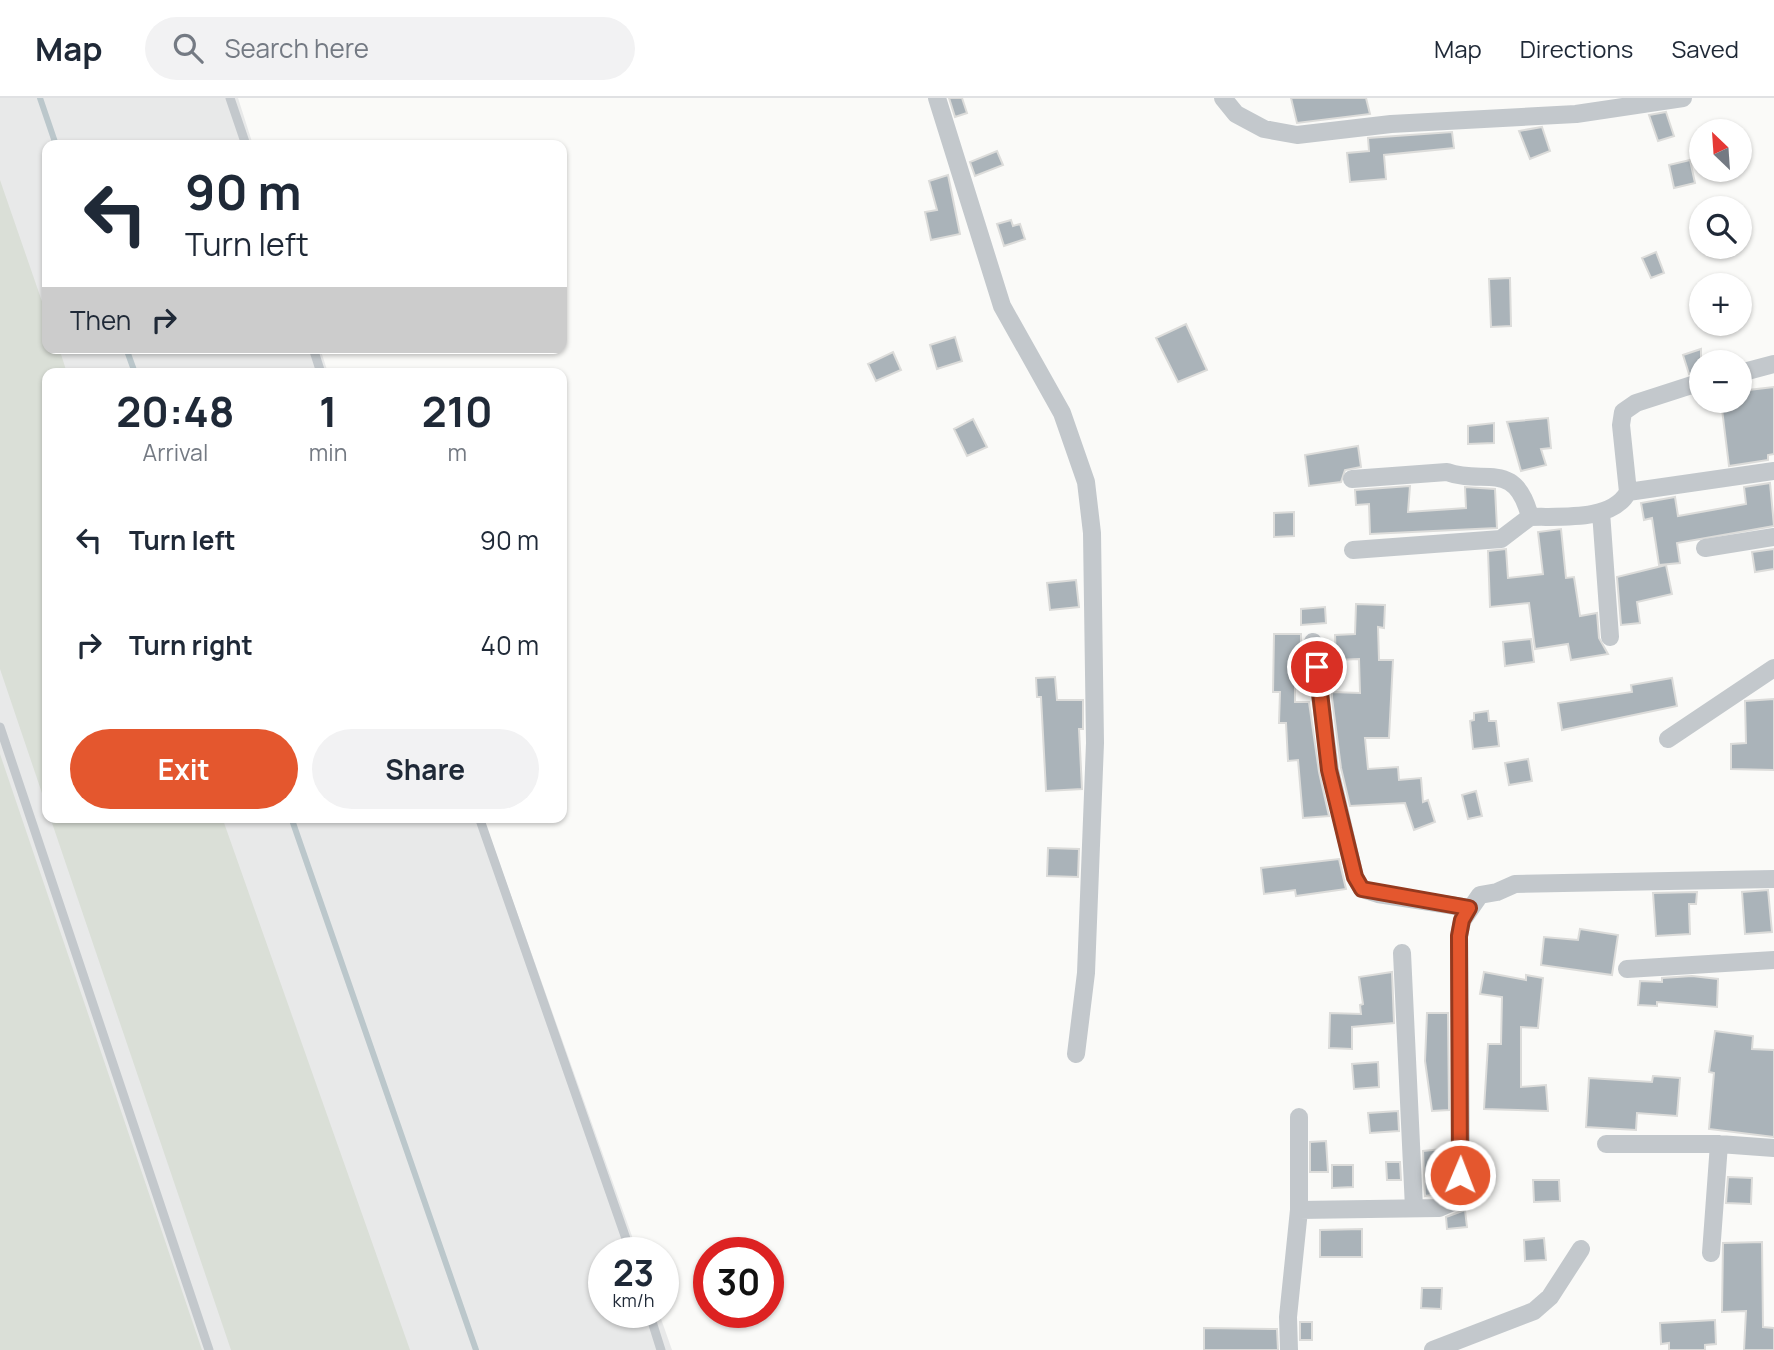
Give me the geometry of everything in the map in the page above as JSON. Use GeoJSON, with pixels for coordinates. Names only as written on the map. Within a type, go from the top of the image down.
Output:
{"type":"FeatureCollection","features":[{"type":"Feature","properties":{"kind":"street"},"geometry":{"type":"LineString","coordinates":[[937,98],[1002,306],[1062,413],[1086,482],[1092,533],[1095,743],[1086,973],[1076,1054]]}},
{"type":"Feature","properties":{"kind":"street"},"geometry":{"type":"LineString","coordinates":[[1223,98],[1236,114],[1264,129],[1297,135],[1391,124],[1576,114],[1683,98]]}},
{"type":"Feature","properties":{"kind":"street"},"geometry":{"type":"LineString","coordinates":[[1752,370],[1774,364]]}},
{"type":"Feature","properties":{"kind":"street"},"geometry":{"type":"LineString","coordinates":[[1628,492],[1621,425],[1623,412],[1636,403],[1689,386]]}},
{"type":"Feature","properties":{"kind":"street"},"geometry":{"type":"LineString","coordinates":[[1353,550],[1501,539],[1530,517],[1601,512],[1616,506],[1628,492],[1774,471]]}},
{"type":"Feature","properties":{"kind":"street"},"geometry":{"type":"LineString","coordinates":[[1352,479],[1447,472],[1459,477],[1482,474],[1503,478],[1525,497],[1530,517]]}},
{"type":"Feature","properties":{"kind":"street"},"geometry":{"type":"LineString","coordinates":[[1601,512],[1610,637]]}},
{"type":"Feature","properties":{"kind":"street"},"geometry":{"type":"LineString","coordinates":[[1705,548],[1774,537]]}},
{"type":"Feature","properties":{"kind":"street"},"geometry":{"type":"LineString","coordinates":[[1313,642],[1329,770],[1355,877],[1362,889],[1378,894],[1469,908]]}},
{"type":"Feature","properties":{"kind":"street"},"geometry":{"type":"LineString","coordinates":[[1668,739],[1774,668]]}},
{"type":"Feature","properties":{"kind":"street"},"geometry":{"type":"LineString","coordinates":[[1298,1210],[1439,1208],[1455,1201],[1460,1190],[1459,936],[1462,920],[1480,895],[1515,884],[1774,878]]}},
{"type":"Feature","properties":{"kind":"street"},"geometry":{"type":"LineString","coordinates":[[1402,953],[1414,1208]]}},
{"type":"Feature","properties":{"kind":"street"},"geometry":{"type":"LineString","coordinates":[[1627,969],[1774,960]]}},
{"type":"Feature","properties":{"kind":"street"},"geometry":{"type":"LineString","coordinates":[[1289,1350],[1288,1317],[1298,1210],[1299,1117]]}},
{"type":"Feature","properties":{"kind":"street"},"geometry":{"type":"LineString","coordinates":[[1606,1144],[1719,1144],[1774,1148]]}},
{"type":"Feature","properties":{"kind":"street"},"geometry":{"type":"LineString","coordinates":[[1711,1253],[1719,1144]]}},
{"type":"Feature","properties":{"kind":"street"},"geometry":{"type":"LineString","coordinates":[[1433,1350],[1534,1311],[1550,1297],[1581,1248]]}},
{"type":"Feature","properties":{"kind":"lane"},"geometry":{"type":"LineString","coordinates":[[230,98],[244,140]]}},
{"type":"Feature","properties":{"kind":"lane"},"geometry":{"type":"LineString","coordinates":[[0,727],[209,1350]]}},
{"type":"Feature","properties":{"kind":"lane"},"geometry":{"type":"LineString","coordinates":[[481,823],[625,1237]]}},
{"type":"Feature","properties":{"kind":"lane"},"geometry":{"type":"LineString","coordinates":[[654,1328],[661,1350]]}},
{"type":"Feature","properties":{"kind":"shaded area"},"geometry":{"type":"Polygon","coordinates":[[[0,98],[238,98],[251,140],[42,140],[42,354],[322,354],[326,368],[42,368],[42,823],[485,823],[632,1237],[588,1237],[588,1328],[664,1328],[672,1350],[0,1350],[0,98]]]}},
{"type":"Feature","properties":{"kind":"shaded area"},"geometry":{"type":"Polygon","coordinates":[[[0,180],[42,302],[42,354],[61,354],[65,368],[42,368],[42,793],[0,669],[0,180]]]}},
{"type":"Feature","properties":{"kind":"shaded area"},"geometry":{"type":"Polygon","coordinates":[[[0,754],[202,1350],[0,1350],[0,754]]]}},
{"type":"Feature","properties":{"kind":"shaded area"},"geometry":{"type":"Polygon","coordinates":[[[52,823],[224,823],[410,1350],[231,1350],[52,823]]]}},
{"type":"Feature","properties":{"kind":"building"},"geometry":{"type":"Polygon","coordinates":[[[949,98],[962,98],[967,113],[955,117],[949,98]]]}},
{"type":"Feature","properties":{"kind":"building"},"geometry":{"type":"Polygon","coordinates":[[[1291,98],[1366,98],[1370,114],[1297,123],[1291,98]]]}},
{"type":"Feature","properties":{"kind":"building"},"geometry":{"type":"Polygon","coordinates":[[[1666,112],[1674,136],[1658,141],[1649,115],[1666,112]]]}},
{"type":"Feature","properties":{"kind":"building"},"geometry":{"type":"Polygon","coordinates":[[[1542,127],[1550,151],[1530,159],[1519,131],[1542,127]]]}},
{"type":"Feature","properties":{"kind":"building"},"geometry":{"type":"Polygon","coordinates":[[[1452,132],[1454,148],[1384,155],[1386,179],[1350,182],[1347,153],[1369,151],[1368,138],[1452,132]]]}},
{"type":"Feature","properties":{"kind":"building"},"geometry":{"type":"Polygon","coordinates":[[[997,151],[1003,165],[975,176],[970,162],[997,151]]]}},
{"type":"Feature","properties":{"kind":"building"},"geometry":{"type":"Polygon","coordinates":[[[1689,160],[1689,182],[1695,183],[1674,188],[1669,165],[1689,160]]]}},
{"type":"Feature","properties":{"kind":"building"},"geometry":{"type":"Polygon","coordinates":[[[948,175],[960,234],[931,240],[925,212],[937,210],[929,181],[948,175]]]}},
{"type":"Feature","properties":{"kind":"building"},"geometry":{"type":"Polygon","coordinates":[[[1011,220],[1013,226],[1020,224],[1025,239],[1004,246],[997,224],[1011,220]]]}},
{"type":"Feature","properties":{"kind":"building"},"geometry":{"type":"Polygon","coordinates":[[[1656,252],[1664,273],[1651,278],[1642,258],[1656,252]]]}},
{"type":"Feature","properties":{"kind":"building"},"geometry":{"type":"Polygon","coordinates":[[[1510,278],[1511,326],[1491,327],[1489,279],[1510,278]]]}},
{"type":"Feature","properties":{"kind":"building"},"geometry":{"type":"Polygon","coordinates":[[[1186,324],[1207,370],[1178,382],[1156,338],[1186,324]]]}},
{"type":"Feature","properties":{"kind":"building"},"geometry":{"type":"Polygon","coordinates":[[[955,337],[962,361],[937,369],[930,345],[955,337]]]}},
{"type":"Feature","properties":{"kind":"building"},"geometry":{"type":"Polygon","coordinates":[[[893,352],[901,370],[876,381],[868,364],[893,352]]]}},
{"type":"Feature","properties":{"kind":"building"},"geometry":{"type":"Polygon","coordinates":[[[1689,353],[1689,374],[1683,355],[1689,353]]]}},
{"type":"Feature","properties":{"kind":"building"},"geometry":{"type":"Polygon","coordinates":[[[1774,387],[1774,454],[1768,455],[1768,460],[1729,466],[1722,413],[1752,413],[1752,390],[1774,387]]]}},
{"type":"Feature","properties":{"kind":"building"},"geometry":{"type":"Polygon","coordinates":[[[1548,418],[1551,448],[1541,449],[1546,465],[1521,471],[1507,422],[1548,418]]]}},
{"type":"Feature","properties":{"kind":"building"},"geometry":{"type":"Polygon","coordinates":[[[973,419],[987,447],[967,456],[954,429],[973,419]]]}},
{"type":"Feature","properties":{"kind":"building"},"geometry":{"type":"Polygon","coordinates":[[[1494,423],[1494,443],[1468,444],[1468,426],[1494,423]]]}},
{"type":"Feature","properties":{"kind":"building"},"geometry":{"type":"Polygon","coordinates":[[[1358,446],[1361,467],[1345,470],[1341,482],[1309,486],[1305,455],[1358,446]]]}},
{"type":"Feature","properties":{"kind":"building"},"geometry":{"type":"Polygon","coordinates":[[[1770,483],[1774,526],[1677,543],[1680,563],[1659,565],[1652,518],[1644,520],[1641,503],[1675,497],[1678,516],[1746,504],[1744,487],[1770,483]]]}},
{"type":"Feature","properties":{"kind":"building"},"geometry":{"type":"Polygon","coordinates":[[[1410,486],[1408,512],[1466,508],[1465,487],[1495,489],[1497,528],[1370,534],[1369,504],[1356,505],[1355,490],[1410,486]]]}},
{"type":"Feature","properties":{"kind":"building"},"geometry":{"type":"Polygon","coordinates":[[[1294,512],[1294,536],[1274,537],[1274,513],[1294,512]]]}},
{"type":"Feature","properties":{"kind":"building"},"geometry":{"type":"Polygon","coordinates":[[[1561,529],[1566,578],[1574,577],[1580,616],[1597,613],[1599,638],[1608,654],[1571,660],[1568,644],[1535,649],[1529,603],[1490,607],[1488,551],[1506,549],[1508,578],[1543,574],[1538,532],[1561,529]]]}},
{"type":"Feature","properties":{"kind":"building"},"geometry":{"type":"Polygon","coordinates":[[[1774,549],[1774,569],[1755,572],[1752,552],[1774,549]]]}},
{"type":"Feature","properties":{"kind":"building"},"geometry":{"type":"Polygon","coordinates":[[[1666,565],[1672,594],[1637,602],[1640,623],[1621,625],[1617,577],[1666,565]]]}},
{"type":"Feature","properties":{"kind":"building"},"geometry":{"type":"Polygon","coordinates":[[[1076,580],[1079,607],[1050,610],[1047,583],[1076,580]]]}},
{"type":"Feature","properties":{"kind":"building"},"geometry":{"type":"Polygon","coordinates":[[[1356,604],[1385,605],[1384,628],[1378,627],[1379,660],[1393,660],[1389,738],[1365,738],[1368,769],[1398,767],[1399,780],[1421,778],[1423,802],[1428,800],[1435,822],[1414,830],[1405,803],[1350,806],[1341,768],[1332,692],[1360,693],[1359,659],[1336,660],[1335,635],[1355,634],[1356,604]]]}},
{"type":"Feature","properties":{"kind":"building"},"geometry":{"type":"Polygon","coordinates":[[[1325,607],[1326,623],[1301,625],[1301,609],[1325,607]]]}},
{"type":"Feature","properties":{"kind":"building"},"geometry":{"type":"Polygon","coordinates":[[[1274,634],[1301,634],[1301,656],[1305,672],[1295,672],[1295,702],[1309,702],[1319,772],[1329,816],[1303,818],[1298,760],[1288,761],[1286,723],[1279,723],[1280,692],[1273,692],[1274,634]]]}},
{"type":"Feature","properties":{"kind":"building"},"geometry":{"type":"Polygon","coordinates":[[[1531,639],[1534,662],[1505,666],[1503,642],[1531,639]]]}},
{"type":"Feature","properties":{"kind":"building"},"geometry":{"type":"Polygon","coordinates":[[[1055,677],[1057,700],[1083,700],[1083,729],[1079,729],[1082,789],[1046,791],[1041,697],[1037,697],[1036,678],[1055,677]]]}},
{"type":"Feature","properties":{"kind":"building"},"geometry":{"type":"Polygon","coordinates":[[[1672,678],[1677,706],[1562,730],[1558,703],[1632,692],[1631,685],[1672,678]]]}},
{"type":"Feature","properties":{"kind":"building"},"geometry":{"type":"Polygon","coordinates":[[[1774,699],[1774,770],[1731,769],[1731,744],[1746,743],[1745,701],[1774,699]]]}},
{"type":"Feature","properties":{"kind":"building"},"geometry":{"type":"Polygon","coordinates":[[[1488,711],[1489,721],[1496,721],[1499,746],[1473,749],[1470,721],[1474,720],[1474,713],[1488,711]]]}},
{"type":"Feature","properties":{"kind":"building"},"geometry":{"type":"Polygon","coordinates":[[[1528,759],[1532,781],[1509,785],[1505,763],[1528,759]]]}},
{"type":"Feature","properties":{"kind":"building"},"geometry":{"type":"Polygon","coordinates":[[[1476,791],[1482,816],[1468,819],[1462,795],[1476,791]]]}},
{"type":"Feature","properties":{"kind":"building"},"geometry":{"type":"Polygon","coordinates":[[[1048,848],[1079,849],[1078,877],[1047,876],[1048,848]]]}},
{"type":"Feature","properties":{"kind":"building"},"geometry":{"type":"Polygon","coordinates":[[[1339,859],[1346,889],[1296,896],[1295,890],[1264,894],[1261,868],[1339,859]]]}},
{"type":"Feature","properties":{"kind":"building"},"geometry":{"type":"Polygon","coordinates":[[[1768,890],[1772,932],[1745,934],[1742,892],[1768,890]]]}},
{"type":"Feature","properties":{"kind":"building"},"geometry":{"type":"Polygon","coordinates":[[[1697,892],[1696,904],[1689,904],[1690,934],[1656,936],[1653,893],[1697,892]]]}},
{"type":"Feature","properties":{"kind":"building"},"geometry":{"type":"Polygon","coordinates":[[[1580,929],[1618,935],[1612,975],[1541,965],[1544,937],[1578,940],[1580,929]]]}},
{"type":"Feature","properties":{"kind":"building"},"geometry":{"type":"Polygon","coordinates":[[[1392,972],[1394,1023],[1352,1027],[1352,1049],[1329,1048],[1330,1013],[1361,1014],[1360,1005],[1363,1004],[1359,977],[1392,972]]]}},
{"type":"Feature","properties":{"kind":"building"},"geometry":{"type":"Polygon","coordinates":[[[1484,972],[1526,980],[1526,975],[1543,978],[1538,1028],[1521,1027],[1521,1087],[1546,1085],[1548,1111],[1484,1109],[1488,1044],[1501,1044],[1502,997],[1480,994],[1484,972]]]}},
{"type":"Feature","properties":{"kind":"building"},"geometry":{"type":"Polygon","coordinates":[[[1692,976],[1718,979],[1717,1007],[1657,1002],[1657,1006],[1638,1005],[1640,981],[1662,982],[1662,978],[1692,976]]]}},
{"type":"Feature","properties":{"kind":"building"},"geometry":{"type":"Polygon","coordinates":[[[1427,1013],[1448,1013],[1449,1110],[1432,1111],[1425,1061],[1427,1013]]]}},
{"type":"Feature","properties":{"kind":"building"},"geometry":{"type":"Polygon","coordinates":[[[1715,1031],[1753,1036],[1752,1049],[1774,1050],[1774,1137],[1709,1129],[1714,1073],[1709,1072],[1715,1031]]]}},
{"type":"Feature","properties":{"kind":"building"},"geometry":{"type":"Polygon","coordinates":[[[1378,1062],[1379,1087],[1354,1089],[1352,1064],[1378,1062]]]}},
{"type":"Feature","properties":{"kind":"building"},"geometry":{"type":"Polygon","coordinates":[[[1653,1076],[1680,1078],[1677,1116],[1637,1113],[1636,1130],[1586,1127],[1589,1078],[1652,1082],[1653,1076]]]}},
{"type":"Feature","properties":{"kind":"building"},"geometry":{"type":"Polygon","coordinates":[[[1398,1111],[1399,1131],[1370,1133],[1368,1113],[1398,1111]]]}},
{"type":"Feature","properties":{"kind":"building"},"geometry":{"type":"Polygon","coordinates":[[[1326,1141],[1328,1172],[1310,1172],[1310,1142],[1326,1141]]]}},
{"type":"Feature","properties":{"kind":"building"},"geometry":{"type":"Polygon","coordinates":[[[1442,1149],[1445,1193],[1425,1196],[1423,1151],[1442,1149]]]}},
{"type":"Feature","properties":{"kind":"building"},"geometry":{"type":"Polygon","coordinates":[[[1386,1162],[1400,1162],[1401,1180],[1387,1180],[1386,1162]]]}},
{"type":"Feature","properties":{"kind":"building"},"geometry":{"type":"Polygon","coordinates":[[[1332,1165],[1353,1165],[1353,1187],[1332,1188],[1332,1165]]]}},
{"type":"Feature","properties":{"kind":"building"},"geometry":{"type":"Polygon","coordinates":[[[1728,1177],[1752,1178],[1751,1204],[1726,1203],[1728,1177]]]}},
{"type":"Feature","properties":{"kind":"building"},"geometry":{"type":"Polygon","coordinates":[[[1533,1180],[1559,1180],[1560,1201],[1534,1202],[1533,1180]]]}},
{"type":"Feature","properties":{"kind":"building"},"geometry":{"type":"Polygon","coordinates":[[[1465,1210],[1467,1227],[1447,1229],[1446,1217],[1465,1210]]]}},
{"type":"Feature","properties":{"kind":"building"},"geometry":{"type":"Polygon","coordinates":[[[1362,1229],[1362,1257],[1320,1257],[1320,1230],[1362,1229]]]}},
{"type":"Feature","properties":{"kind":"building"},"geometry":{"type":"Polygon","coordinates":[[[1544,1238],[1546,1260],[1525,1261],[1524,1240],[1544,1238]]]}},
{"type":"Feature","properties":{"kind":"building"},"geometry":{"type":"Polygon","coordinates":[[[1762,1242],[1763,1327],[1774,1328],[1774,1350],[1744,1350],[1746,1311],[1722,1312],[1723,1243],[1762,1242]]]}},
{"type":"Feature","properties":{"kind":"building"},"geometry":{"type":"Polygon","coordinates":[[[1422,1288],[1442,1288],[1441,1309],[1421,1308],[1422,1288]]]}},
{"type":"Feature","properties":{"kind":"building"},"geometry":{"type":"Polygon","coordinates":[[[1715,1320],[1716,1344],[1705,1345],[1705,1350],[1669,1350],[1669,1343],[1661,1344],[1660,1323],[1715,1320]]]}},
{"type":"Feature","properties":{"kind":"building"},"geometry":{"type":"Polygon","coordinates":[[[1300,1322],[1312,1322],[1312,1340],[1300,1340],[1300,1322]]]}},
{"type":"Feature","properties":{"kind":"building"},"geometry":{"type":"Polygon","coordinates":[[[1204,1328],[1277,1329],[1278,1350],[1204,1350],[1204,1328]]]}},
{"type":"Feature","properties":{"kind":"waterway"},"geometry":{"type":"LineString","coordinates":[[40,98],[54,140]]}},
{"type":"Feature","properties":{"kind":"waterway"},"geometry":{"type":"LineString","coordinates":[[128,354],[133,368]]}},
{"type":"Feature","properties":{"kind":"waterway"},"geometry":{"type":"LineString","coordinates":[[293,823],[476,1350]]}},
{"type":"Feature","properties":{"kind":"route"},"geometry":{"type":"LineString","coordinates":[[1317,667],[1329,770],[1355,877],[1362,889],[1378,894],[1469,908],[1462,920],[1459,936],[1460,1175]]}}]}
